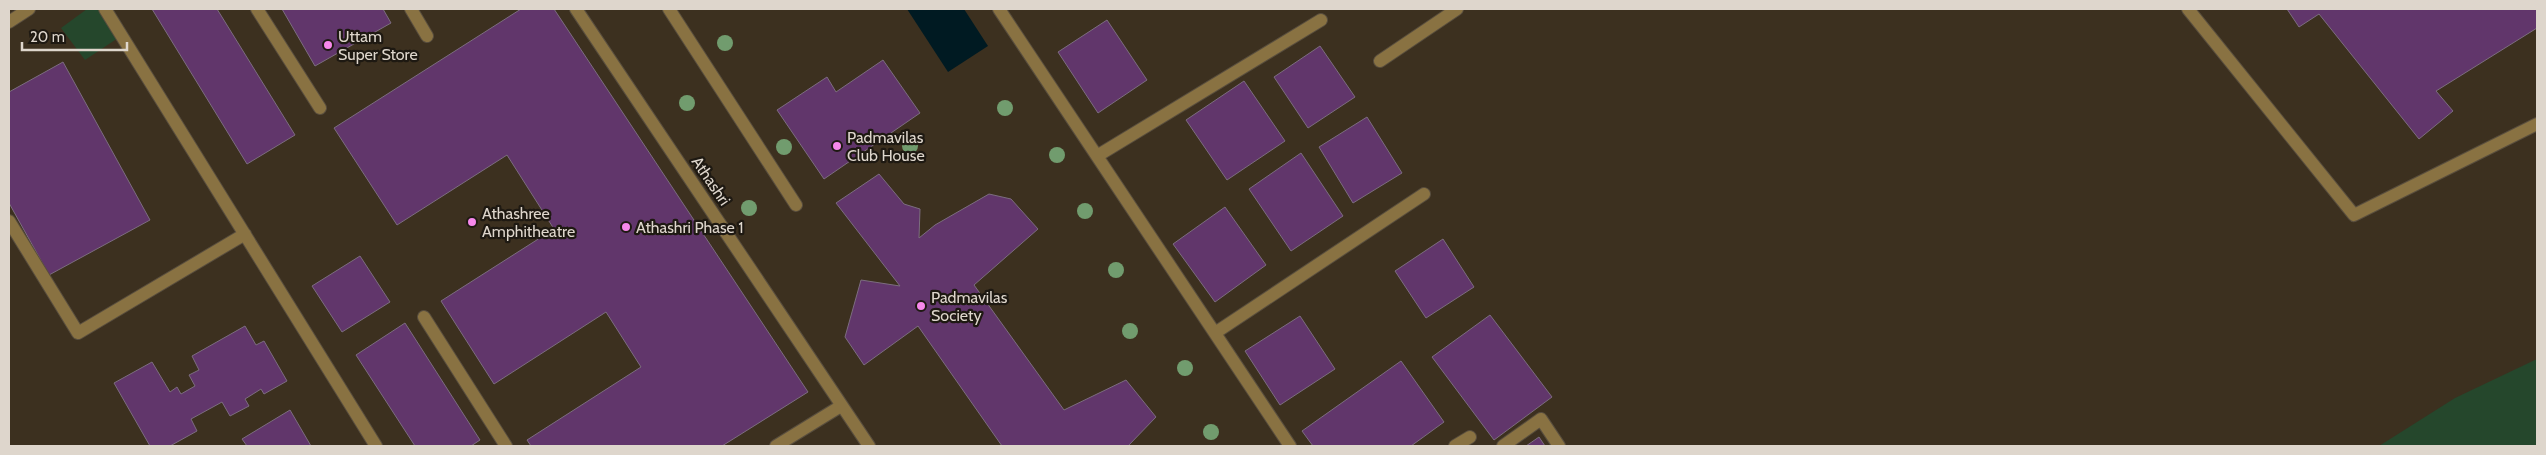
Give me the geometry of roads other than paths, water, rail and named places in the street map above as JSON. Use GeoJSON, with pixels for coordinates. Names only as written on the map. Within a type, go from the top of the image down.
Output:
{"type":"FeatureCollection","features":[{"type":"Feature","properties":{"kind":"street"},"geometry":{"type":"LineString","coordinates":[[9,22],[29,9]]}},
{"type":"Feature","properties":{"kind":"street"},"geometry":{"type":"LineString","coordinates":[[104,9],[376,446]]}},
{"type":"Feature","properties":{"kind":"street"},"geometry":{"type":"LineString","coordinates":[[257,9],[320,108]]}},
{"type":"Feature","properties":{"kind":"street"},"geometry":{"type":"LineString","coordinates":[[411,9],[427,36]]}},
{"type":"Feature","properties":{"kind":"street","name":"Athashri"},"geometry":{"type":"LineString","coordinates":[[576,9],[869,446]]}},
{"type":"Feature","properties":{"kind":"street"},"geometry":{"type":"LineString","coordinates":[[669,9],[796,205]]}},
{"type":"Feature","properties":{"kind":"street"},"geometry":{"type":"LineString","coordinates":[[999,9],[1290,446]]}},
{"type":"Feature","properties":{"kind":"street"},"geometry":{"type":"LineString","coordinates":[[1380,61],[1457,9]]}},
{"type":"Feature","properties":{"kind":"street"},"geometry":{"type":"LineString","coordinates":[[2188,9],[2354,215],[2537,124]]}},
{"type":"Feature","properties":{"kind":"street"},"geometry":{"type":"LineString","coordinates":[[1097,156],[1321,20]]}},
{"type":"Feature","properties":{"kind":"street"},"geometry":{"type":"LineString","coordinates":[[1215,333],[1424,194]]}},
{"type":"Feature","properties":{"kind":"street"},"geometry":{"type":"LineString","coordinates":[[9,221],[78,333],[245,234]]}},
{"type":"Feature","properties":{"kind":"street"},"geometry":{"type":"LineString","coordinates":[[424,317],[506,446]]}},
{"type":"Feature","properties":{"kind":"street"},"geometry":{"type":"LineString","coordinates":[[776,446],[842,406]]}},
{"type":"Feature","properties":{"kind":"street"},"geometry":{"type":"LineString","coordinates":[[1503,446],[1541,418],[1560,446]]}},
{"type":"Feature","properties":{"kind":"street"},"geometry":{"type":"LineString","coordinates":[[1455,446],[1470,437]]}},
{"type":"Feature","properties":{"kind":"water"},"geometry":{"type":"Polygon","coordinates":[[[907,9],[964,9],[988,46],[948,72],[907,9]]]}},
{"type":"Feature","properties":{"kind":"place","name":"Uttam Super Store"},"geometry":{"type":"Point","coordinates":[328,45]}},
{"type":"Feature","properties":{"kind":"place","name":"Padmavilas Club House"},"geometry":{"type":"Point","coordinates":[837,146]}},
{"type":"Feature","properties":{"kind":"place","name":"Athashree Amphitheatre"},"geometry":{"type":"Point","coordinates":[472,222]}},
{"type":"Feature","properties":{"kind":"place","name":"Athashri Phase 1"},"geometry":{"type":"Point","coordinates":[626,227]}},
{"type":"Feature","properties":{"kind":"place","name":"Padmavilas Society"},"geometry":{"type":"Point","coordinates":[921,306]}}]}
